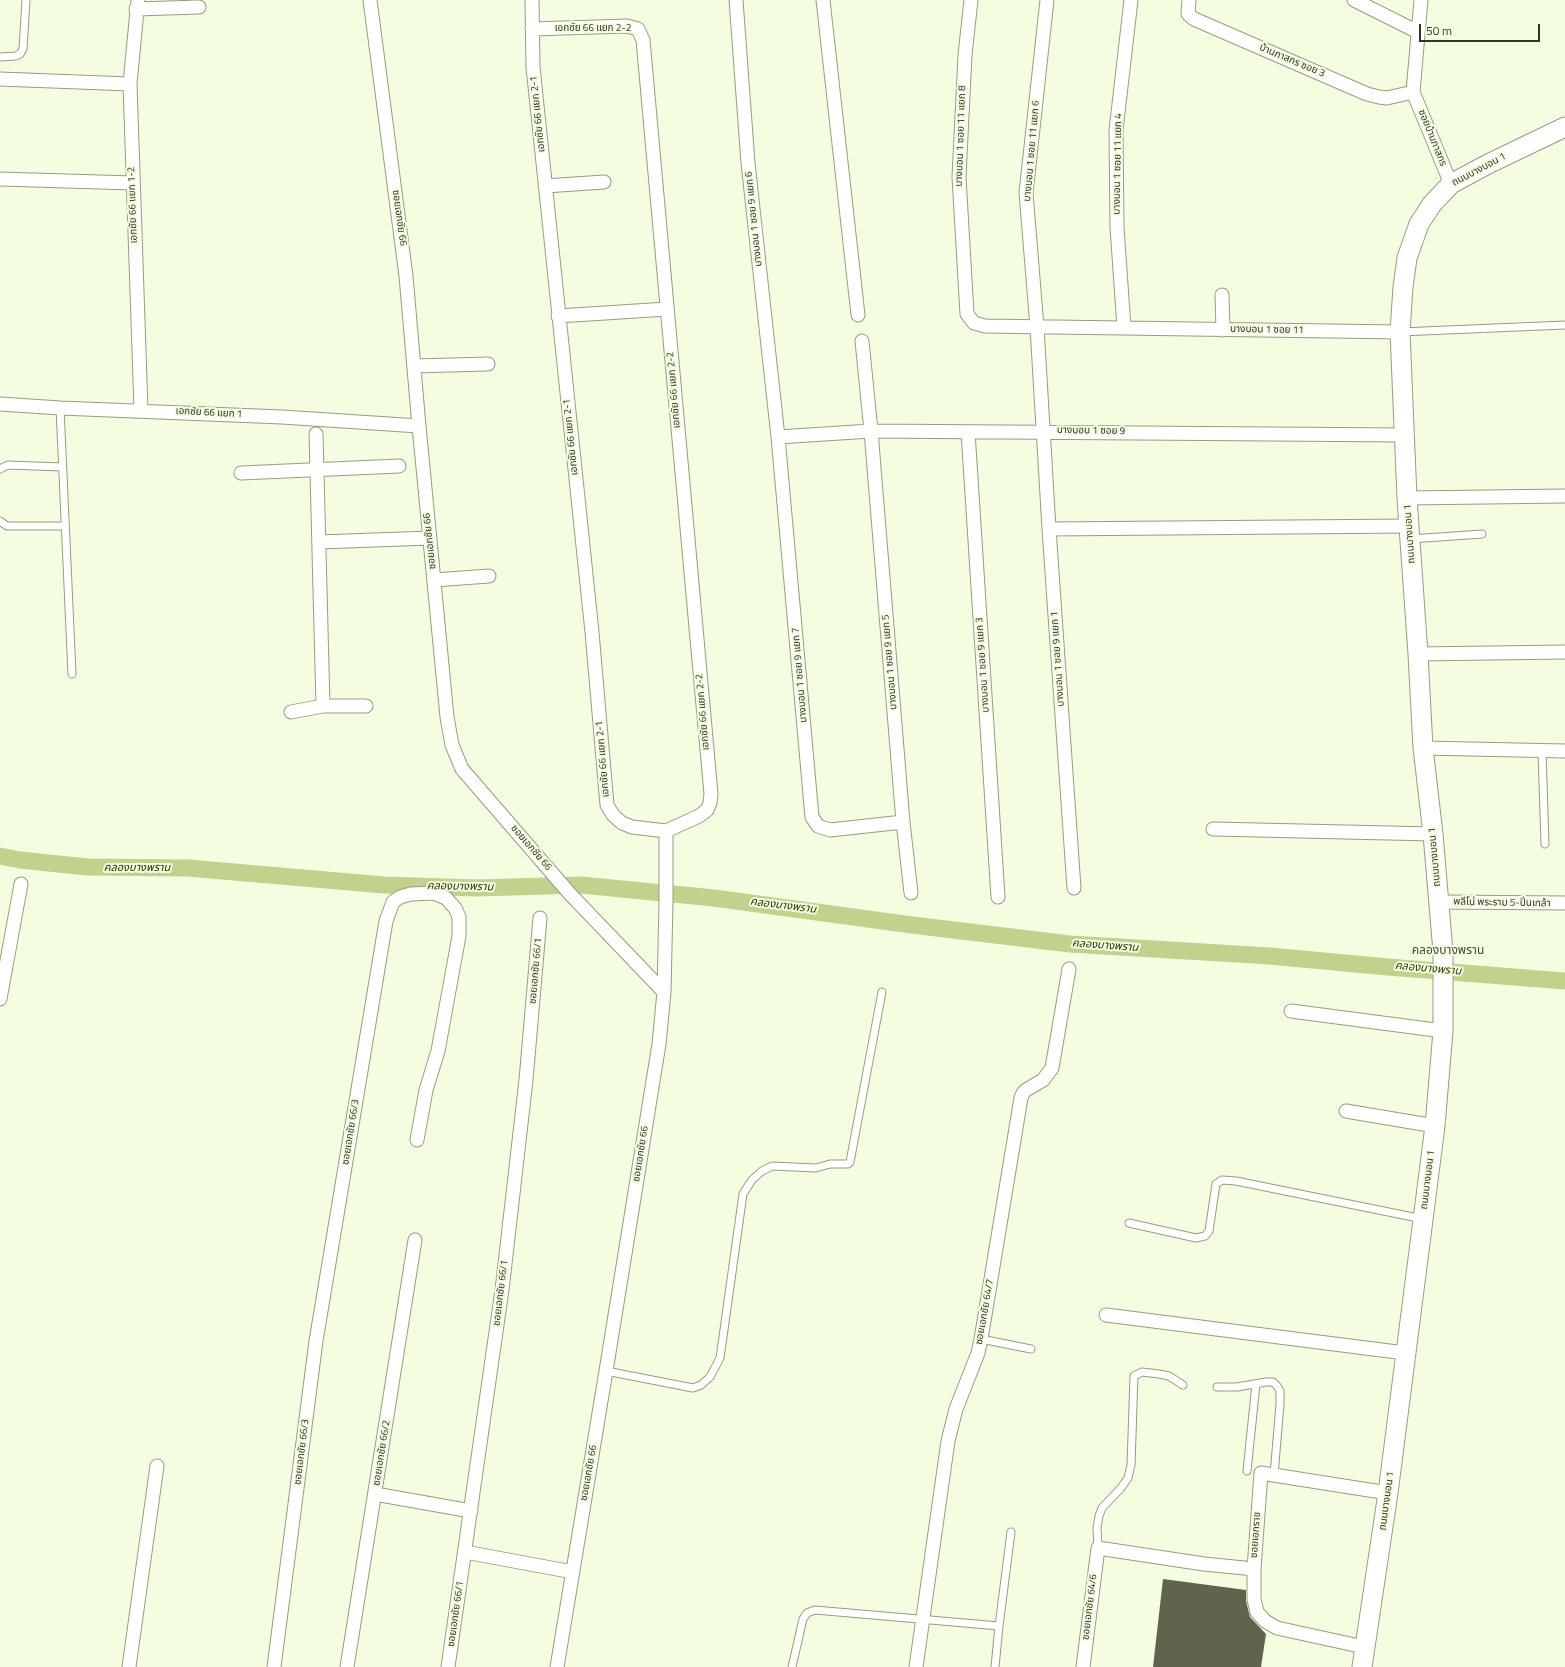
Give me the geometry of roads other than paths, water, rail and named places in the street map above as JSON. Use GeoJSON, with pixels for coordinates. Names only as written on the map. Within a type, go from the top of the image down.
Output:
{"type":"FeatureCollection","features":[{"type":"Feature","properties":{"kind":"main road","name":"ถนนบางบอน 1"},"geometry":{"type":"LineString","coordinates":[[1362,1667],[1388,1493],[1435,1126],[1443,1030],[1443,952],[1433,834],[1423,748],[1407,498],[1400,332],[1403,287],[1407,258],[1419,224],[1432,204],[1451,184],[1488,164],[1565,127]]}},
{"type":"Feature","properties":{"kind":"street","name":"ซอยเอกชัย 66"},"geometry":{"type":"LineString","coordinates":[[370,0],[406,276],[447,717],[452,745],[462,769],[571,895],[664,992],[659,1044],[573,1572],[556,1667]]}},
{"type":"Feature","properties":{"kind":"street","name":"เอกชัย 66 แยก 2-1"},"geometry":{"type":"LineString","coordinates":[[532,0],[533,67],[592,632],[607,805],[613,815],[622,823],[632,827],[666,831]]}},
{"type":"Feature","properties":{"kind":"street","name":"บางบอน 1 ซอย 9 แยก 6"},"geometry":{"type":"LineString","coordinates":[[736,0],[748,163],[778,437]]}},
{"type":"Feature","properties":{"kind":"street"},"geometry":{"type":"LineString","coordinates":[[823,0],[858,315]]}},
{"type":"Feature","properties":{"kind":"street","name":"บางบอน 1 ซอย 11 แยก 8"},"geometry":{"type":"LineString","coordinates":[[970,319],[967,314],[959,177],[965,55],[971,0]]}},
{"type":"Feature","properties":{"kind":"street","name":"บางบอน 1 ซอย 11 แยก 6"},"geometry":{"type":"LineString","coordinates":[[1043,431],[1037,327],[1026,193],[1048,0]]}},
{"type":"Feature","properties":{"kind":"street","name":"บางบอน 1 ซอย 11 แยก 4"},"geometry":{"type":"LineString","coordinates":[[1124,328],[1117,227],[1116,130],[1131,0]]}},
{"type":"Feature","properties":{"kind":"street","name":"บ้านภาสกร ซอย 3"},"geometry":{"type":"LineString","coordinates":[[1189,0],[1188,14],[1194,19],[1368,94],[1379,98],[1387,98],[1413,92]]}},
{"type":"Feature","properties":{"kind":"street"},"geometry":{"type":"LineString","coordinates":[[1354,0],[1418,32]]}},
{"type":"Feature","properties":{"kind":"street"},"geometry":{"type":"LineString","coordinates":[[1413,92],[1421,0]]}},
{"type":"Feature","properties":{"kind":"street"},"geometry":{"type":"LineString","coordinates":[[137,4],[199,7]]}},
{"type":"Feature","properties":{"kind":"street","name":"เอกชัย 66 แยก 1-2"},"geometry":{"type":"LineString","coordinates":[[137,4],[130,84],[132,183],[141,410]]}},
{"type":"Feature","properties":{"kind":"street","name":"เอกชัย 66 แยก 2-2"},"geometry":{"type":"LineString","coordinates":[[532,29],[627,26],[638,29],[643,40],[711,794],[710,803],[707,810],[666,831]]}},
{"type":"Feature","properties":{"kind":"street"},"geometry":{"type":"LineString","coordinates":[[0,79],[130,84]]}},
{"type":"Feature","properties":{"kind":"street","name":"ซอยบ้านภาสกร"},"geometry":{"type":"LineString","coordinates":[[1413,92],[1451,184]]}},
{"type":"Feature","properties":{"kind":"street"},"geometry":{"type":"LineString","coordinates":[[0,179],[132,183]]}},
{"type":"Feature","properties":{"kind":"street"},"geometry":{"type":"LineString","coordinates":[[545,186],[604,182]]}},
{"type":"Feature","properties":{"kind":"street"},"geometry":{"type":"LineString","coordinates":[[1222,295],[1223,330]]}},
{"type":"Feature","properties":{"kind":"street"},"geometry":{"type":"LineString","coordinates":[[558,316],[667,309]]}},
{"type":"Feature","properties":{"kind":"street","name":"บางบอน 1 ซอย 11"},"geometry":{"type":"LineString","coordinates":[[970,319],[974,323],[985,326],[1400,332]]}},
{"type":"Feature","properties":{"kind":"street","name":"บางบอน 1 ซอย 9 แยก 5"},"geometry":{"type":"LineString","coordinates":[[862,341],[871,430],[903,822],[912,893]]}},
{"type":"Feature","properties":{"kind":"street"},"geometry":{"type":"LineString","coordinates":[[414,366],[488,364]]}},
{"type":"Feature","properties":{"kind":"street","name":"เอกชัย 66 แยก 1"},"geometry":{"type":"LineString","coordinates":[[0,404],[60,408],[141,410],[282,417],[419,426]]}},
{"type":"Feature","properties":{"kind":"street","name":"บางบอน 1 ซอย 9"},"geometry":{"type":"LineString","coordinates":[[778,437],[871,430],[1404,435]]}},
{"type":"Feature","properties":{"kind":"street","name":"บางบอน 1 ซอย 9 แยก 1"},"geometry":{"type":"LineString","coordinates":[[1043,431],[1048,529],[1074,888]]}},
{"type":"Feature","properties":{"kind":"street","name":"บางบอน 1 ซอย 9 แยก 3"},"geometry":{"type":"LineString","coordinates":[[968,432],[998,897]]}},
{"type":"Feature","properties":{"kind":"street"},"geometry":{"type":"LineString","coordinates":[[316,434],[323,706]]}},
{"type":"Feature","properties":{"kind":"street","name":"บางบอน 1 ซอย 9 แยก 7"},"geometry":{"type":"LineString","coordinates":[[778,437],[812,817],[818,826],[830,830],[903,822]]}},
{"type":"Feature","properties":{"kind":"street"},"geometry":{"type":"LineString","coordinates":[[241,473],[399,466]]}},
{"type":"Feature","properties":{"kind":"street"},"geometry":{"type":"LineString","coordinates":[[1407,498],[1565,496]]}},
{"type":"Feature","properties":{"kind":"street"},"geometry":{"type":"LineString","coordinates":[[1048,529],[1410,532]]}},
{"type":"Feature","properties":{"kind":"street"},"geometry":{"type":"LineString","coordinates":[[319,542],[430,538]]}},
{"type":"Feature","properties":{"kind":"street"},"geometry":{"type":"LineString","coordinates":[[434,580],[489,576]]}},
{"type":"Feature","properties":{"kind":"street"},"geometry":{"type":"LineString","coordinates":[[1418,654],[1565,652]]}},
{"type":"Feature","properties":{"kind":"street"},"geometry":{"type":"LineString","coordinates":[[291,712],[323,706],[366,706]]}},
{"type":"Feature","properties":{"kind":"street"},"geometry":{"type":"LineString","coordinates":[[1423,748],[1542,752],[1565,751]]}},
{"type":"Feature","properties":{"kind":"street"},"geometry":{"type":"LineString","coordinates":[[1213,829],[1433,834]]}},
{"type":"Feature","properties":{"kind":"street"},"geometry":{"type":"LineString","coordinates":[[664,992],[666,831]]}},
{"type":"Feature","properties":{"kind":"street"},"geometry":{"type":"LineString","coordinates":[[0,999],[21,884]]}},
{"type":"Feature","properties":{"kind":"street","name":"ซอยเอกชัย 66/3"},"geometry":{"type":"LineString","coordinates":[[274,1667],[316,1342],[386,921],[393,902],[400,897],[411,894],[433,893],[446,898],[455,908],[459,917],[459,936],[438,1052],[426,1090],[417,1140]]}},
{"type":"Feature","properties":{"kind":"street","name":"พลีโน่ พระราม 5-ปิ่นเกล้า"},"geometry":{"type":"LineString","coordinates":[[1439,902],[1565,904]]}},
{"type":"Feature","properties":{"kind":"street","name":"ซอยเอกชัย 66/1"},"geometry":{"type":"LineString","coordinates":[[448,1667],[502,1290],[525,1088],[540,918]]}},
{"type":"Feature","properties":{"kind":"street","name":"ซอยเอกชัย 64/7"},"geometry":{"type":"LineString","coordinates":[[916,1667],[948,1441],[956,1409],[975,1359],[980,1339],[1021,1098],[1026,1090],[1043,1080],[1052,1068],[1069,969]]}},
{"type":"Feature","properties":{"kind":"street"},"geometry":{"type":"LineString","coordinates":[[1291,1011],[1443,1030]]}},
{"type":"Feature","properties":{"kind":"street"},"geometry":{"type":"LineString","coordinates":[[1346,1111],[1435,1126]]}},
{"type":"Feature","properties":{"kind":"street","name":"ซอยเอกชัย 66/2"},"geometry":{"type":"LineString","coordinates":[[347,1667],[415,1240]]}},
{"type":"Feature","properties":{"kind":"street"},"geometry":{"type":"LineString","coordinates":[[1106,1315],[1405,1353]]}},
{"type":"Feature","properties":{"kind":"street"},"geometry":{"type":"LineString","coordinates":[[129,1667],[157,1466]]}},
{"type":"Feature","properties":{"kind":"street","name":"ซอยเอกราช"},"geometry":{"type":"LineString","coordinates":[[1098,1548],[1191,1562],[1254,1569],[1261,1473],[1388,1493]]}},
{"type":"Feature","properties":{"kind":"street"},"geometry":{"type":"LineString","coordinates":[[375,1494],[471,1511]]}},
{"type":"Feature","properties":{"kind":"street","name":"ซอยเอกชัย 64/6"},"geometry":{"type":"LineString","coordinates":[[1083,1667],[1098,1548]]}},
{"type":"Feature","properties":{"kind":"street"},"geometry":{"type":"LineString","coordinates":[[465,1552],[573,1572]]}},
{"type":"Feature","properties":{"kind":"street"},"geometry":{"type":"LineString","coordinates":[[1254,1569],[1254,1599],[1257,1612],[1265,1621],[1277,1628],[1364,1647]]}},
{"type":"Feature","properties":{"kind":"lane"},"geometry":{"type":"LineString","coordinates":[[0,57],[16,56],[20,54],[23,49],[26,0]]}},
{"type":"Feature","properties":{"kind":"lane","name":"บางบอน 1 ซอย 11"},"geometry":{"type":"LineString","coordinates":[[1400,332],[1565,325]]}},
{"type":"Feature","properties":{"kind":"lane"},"geometry":{"type":"LineString","coordinates":[[60,408],[72,674]]}},
{"type":"Feature","properties":{"kind":"lane"},"geometry":{"type":"LineString","coordinates":[[0,469],[8,465],[62,467]]}},
{"type":"Feature","properties":{"kind":"lane"},"geometry":{"type":"LineString","coordinates":[[0,521],[7,526],[65,526]]}},
{"type":"Feature","properties":{"kind":"lane"},"geometry":{"type":"LineString","coordinates":[[1410,532],[1482,534]]}},
{"type":"Feature","properties":{"kind":"lane"},"geometry":{"type":"LineString","coordinates":[[1542,752],[1545,844]]}},
{"type":"Feature","properties":{"kind":"lane"},"geometry":{"type":"LineString","coordinates":[[606,1371],[693,1388],[701,1385],[710,1378],[720,1358],[743,1194],[752,1180],[762,1171],[772,1166],[816,1168],[830,1164],[848,1164],[850,1162],[882,992]]}},
{"type":"Feature","properties":{"kind":"lane"},"geometry":{"type":"LineString","coordinates":[[1129,1223],[1196,1238],[1205,1236],[1209,1231],[1216,1184],[1222,1180],[1236,1181],[1423,1219]]}},
{"type":"Feature","properties":{"kind":"lane"},"geometry":{"type":"LineString","coordinates":[[980,1339],[1031,1349]]}},
{"type":"Feature","properties":{"kind":"lane"},"geometry":{"type":"LineString","coordinates":[[1098,1548],[1098,1516],[1102,1508],[1121,1488],[1128,1478],[1130,1465],[1134,1376],[1142,1372],[1159,1374],[1169,1376],[1183,1385]]}},
{"type":"Feature","properties":{"kind":"lane"},"geometry":{"type":"LineString","coordinates":[[1217,1387],[1237,1387],[1273,1382],[1277,1386],[1280,1391],[1280,1404],[1274,1475]]}},
{"type":"Feature","properties":{"kind":"lane"},"geometry":{"type":"LineString","coordinates":[[1247,1471],[1256,1384]]}},
{"type":"Feature","properties":{"kind":"lane"},"geometry":{"type":"LineString","coordinates":[[995,1667],[1012,1532]]}},
{"type":"Feature","properties":{"kind":"lane"},"geometry":{"type":"LineString","coordinates":[[792,1667],[803,1619],[807,1613],[815,1610],[923,1618],[999,1626]]}},
{"type":"Feature","properties":{"kind":"waterway","name":"คลองบางพราน"},"geometry":{"type":"LineString","coordinates":[[0,856],[20,860],[87,867],[188,868],[384,885],[477,888],[581,885],[714,898],[912,925],[1070,944],[1270,956],[1565,981]]}},
{"type":"Feature","properties":{"kind":"district","name":"คลองบางพราน"},"geometry":{"type":"Point","coordinates":[1448,951]}}]}
